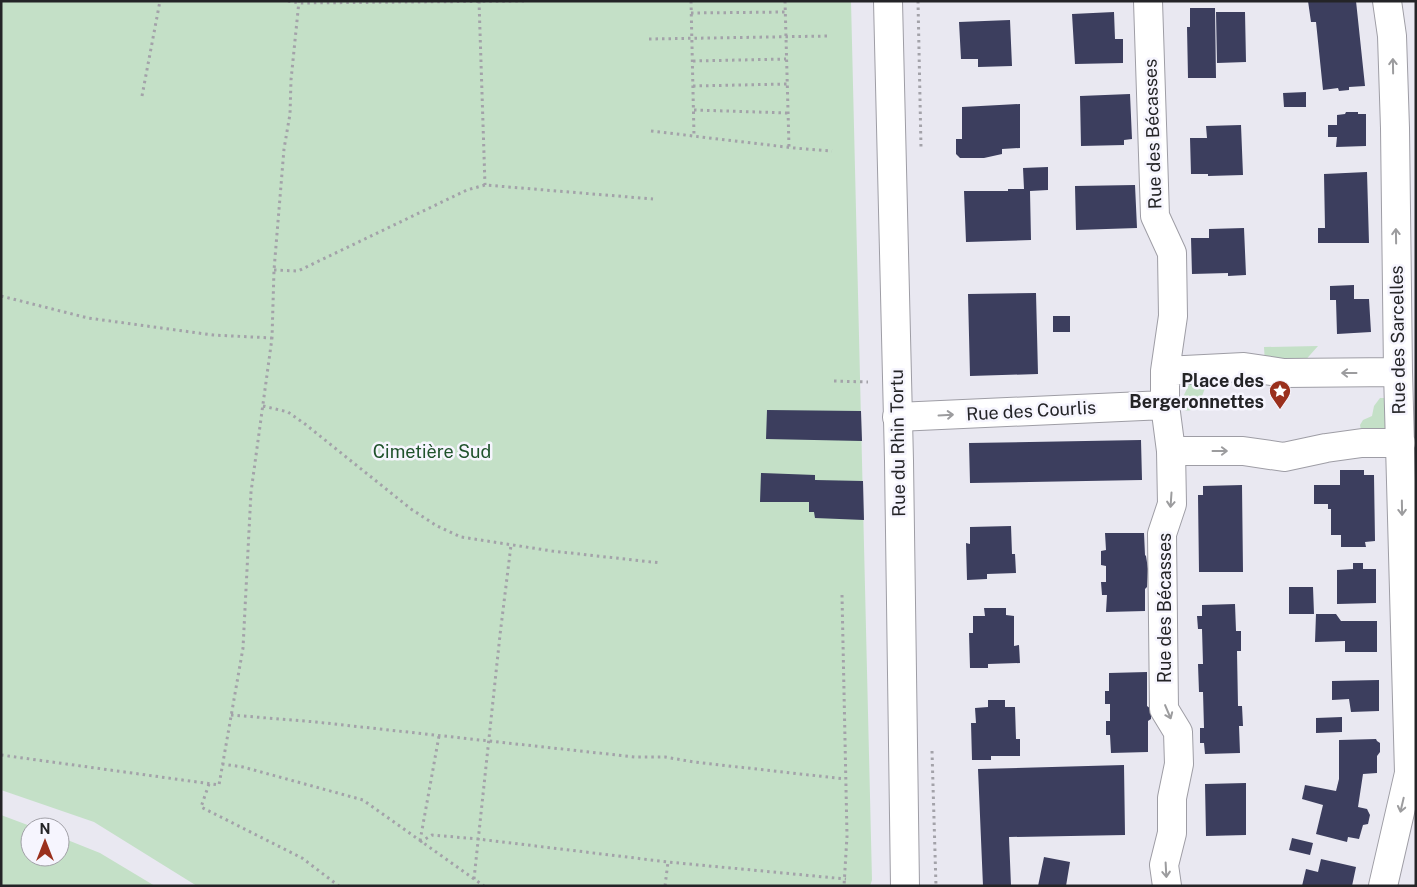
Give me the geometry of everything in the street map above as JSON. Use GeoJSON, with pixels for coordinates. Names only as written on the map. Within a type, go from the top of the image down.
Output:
{"type":"FeatureCollection","features":[{"type":"Feature","properties":{"kind":"street","name":"Rue du Rhin Tortu"},"geometry":{"type":"LineString","coordinates":[[888,1],[904,886]]}},
{"type":"Feature","properties":{"kind":"street","name":"Rue des Bécasses"},"geometry":{"type":"LineString","coordinates":[[1148,1],[1155,216],[1172,253],[1173,316],[1165,371],[1165,405],[1171,451],[1172,504],[1162,534],[1164,710],[1178,732],[1179,764],[1172,798],[1172,833],[1164,865],[1167,886]]}},
{"type":"Feature","properties":{"kind":"street","name":"Rue des Sarcelles"},"geometry":{"type":"LineString","coordinates":[[1383,886],[1409,773],[1401,443],[1408,403],[1398,372],[1392,36],[1387,1]]}},
{"type":"Feature","properties":{"kind":"street"},"geometry":{"type":"LineString","coordinates":[[1165,371],[1244,367],[1284,373],[1398,372]]}},
{"type":"Feature","properties":{"kind":"street","name":"Rue des Courlis"},"geometry":{"type":"LineString","coordinates":[[897,417],[1165,405]]}},
{"type":"Feature","properties":{"kind":"street"},"geometry":{"type":"LineString","coordinates":[[1171,451],[1243,451],[1284,457],[1362,443],[1401,443]]}},
{"type":"Feature","properties":{"kind":"path"},"geometry":{"type":"LineString","coordinates":[[142,96],[160,1]]}},
{"type":"Feature","properties":{"kind":"path"},"geometry":{"type":"LineString","coordinates":[[288,1],[524,1]]}},
{"type":"Feature","properties":{"kind":"path"},"geometry":{"type":"LineString","coordinates":[[691,1],[694,136]]}},
{"type":"Feature","properties":{"kind":"path"},"geometry":{"type":"LineString","coordinates":[[785,1],[788,147]]}},
{"type":"Feature","properties":{"kind":"path"},"geometry":{"type":"LineString","coordinates":[[1,755],[218,785],[243,648],[251,492],[272,338],[274,270],[299,2]]}},
{"type":"Feature","properties":{"kind":"path"},"geometry":{"type":"LineString","coordinates":[[479,2],[485,186]]}},
{"type":"Feature","properties":{"kind":"path"},"geometry":{"type":"LineString","coordinates":[[691,13],[785,12]]}},
{"type":"Feature","properties":{"kind":"path"},"geometry":{"type":"LineString","coordinates":[[649,39],[829,36]]}},
{"type":"Feature","properties":{"kind":"path"},"geometry":{"type":"LineString","coordinates":[[693,61],[786,60]]}},
{"type":"Feature","properties":{"kind":"path"},"geometry":{"type":"LineString","coordinates":[[693,86],[787,84]]}},
{"type":"Feature","properties":{"kind":"path"},"geometry":{"type":"LineString","coordinates":[[694,110],[788,113]]}},
{"type":"Feature","properties":{"kind":"path"},"geometry":{"type":"LineString","coordinates":[[651,131],[832,151]]}},
{"type":"Feature","properties":{"kind":"path"},"geometry":{"type":"LineString","coordinates":[[274,270],[298,271],[467,190],[485,186],[653,199]]}},
{"type":"Feature","properties":{"kind":"path"},"geometry":{"type":"LineString","coordinates":[[1,296],[88,318],[213,335],[272,338]]}},
{"type":"Feature","properties":{"kind":"path"},"geometry":{"type":"LineString","coordinates":[[834,381],[868,382]]}},
{"type":"Feature","properties":{"kind":"path"},"geometry":{"type":"LineString","coordinates":[[262,406],[288,412],[411,508],[436,526],[461,537],[552,551],[661,563]]}},
{"type":"Feature","properties":{"kind":"path"},"geometry":{"type":"LineString","coordinates":[[474,879],[511,545]]}},
{"type":"Feature","properties":{"kind":"path"},"geometry":{"type":"LineString","coordinates":[[842,595],[847,836],[846,879],[844,886]]}},
{"type":"Feature","properties":{"kind":"path"},"geometry":{"type":"LineString","coordinates":[[231,715],[316,722],[634,756],[665,757],[845,779]]}},
{"type":"Feature","properties":{"kind":"path"},"geometry":{"type":"LineString","coordinates":[[420,842],[439,736]]}},
{"type":"Feature","properties":{"kind":"path"},"geometry":{"type":"LineString","coordinates":[[222,764],[244,767],[363,800],[484,886]]}},
{"type":"Feature","properties":{"kind":"path"},"geometry":{"type":"LineString","coordinates":[[209,784],[202,807],[302,858],[339,886]]}},
{"type":"Feature","properties":{"kind":"path"},"geometry":{"type":"LineString","coordinates":[[420,842],[432,836],[478,839],[668,862],[846,879]]}},
{"type":"Feature","properties":{"kind":"path"},"geometry":{"type":"LineString","coordinates":[[666,886],[668,862]]}},
{"type":"Feature","properties":{"kind":"green space","name":"Cimetière Sud"},"geometry":{"type":"Polygon","coordinates":[[[1,1],[851,1],[872,880],[870,886],[197,886],[94,822],[1,790],[1,1]]]}},
{"type":"Feature","properties":{"kind":"green space"},"geometry":{"type":"Polygon","coordinates":[[[1318,346],[1302,364],[1265,363],[1264,347],[1318,346]]]}},
{"type":"Feature","properties":{"kind":"green space"},"geometry":{"type":"Polygon","coordinates":[[[1208,381],[1196,407],[1186,411],[1180,409],[1179,407],[1191,382],[1208,381]]]}},
{"type":"Feature","properties":{"kind":"green space"},"geometry":{"type":"Polygon","coordinates":[[[1380,398],[1387,398],[1387,430],[1361,430],[1360,425],[1363,420],[1372,416],[1374,406],[1380,398]]]}},
{"type":"Feature","properties":{"kind":"green space"},"geometry":{"type":"Polygon","coordinates":[[[1,815],[20,822],[20,867],[70,867],[70,841],[100,853],[155,886],[1,886],[1,815]]]}},
{"type":"Feature","properties":{"kind":"building"},"geometry":{"type":"Polygon","coordinates":[[[1308,1],[1356,1],[1365,86],[1349,87],[1349,90],[1339,91],[1338,88],[1323,90],[1316,22],[1311,22],[1308,1]]]}},
{"type":"Feature","properties":{"kind":"building"},"geometry":{"type":"Polygon","coordinates":[[[1190,8],[1215,8],[1216,78],[1188,78],[1187,27],[1190,27],[1190,8]]]}},
{"type":"Feature","properties":{"kind":"building"},"geometry":{"type":"Polygon","coordinates":[[[1114,12],[1115,39],[1123,39],[1123,63],[1075,64],[1072,14],[1114,12]]]}},
{"type":"Feature","properties":{"kind":"building"},"geometry":{"type":"Polygon","coordinates":[[[1216,12],[1245,12],[1246,62],[1217,63],[1216,12]]]}},
{"type":"Feature","properties":{"kind":"building"},"geometry":{"type":"Polygon","coordinates":[[[1010,20],[1012,66],[978,67],[978,59],[961,59],[959,22],[1010,20]]]}},
{"type":"Feature","properties":{"kind":"building"},"geometry":{"type":"Polygon","coordinates":[[[1306,92],[1306,107],[1284,107],[1283,93],[1306,92]]]}},
{"type":"Feature","properties":{"kind":"building"},"geometry":{"type":"Polygon","coordinates":[[[1130,94],[1132,139],[1124,140],[1124,145],[1081,146],[1080,96],[1130,94]]]}},
{"type":"Feature","properties":{"kind":"building"},"geometry":{"type":"Polygon","coordinates":[[[1020,104],[1020,148],[1002,149],[1002,154],[984,158],[960,158],[956,154],[956,139],[962,139],[962,107],[1020,104]]]}},
{"type":"Feature","properties":{"kind":"building"},"geometry":{"type":"Polygon","coordinates":[[[1346,112],[1366,114],[1366,146],[1336,147],[1337,137],[1328,137],[1328,125],[1337,125],[1337,115],[1345,114],[1346,112]]]}},
{"type":"Feature","properties":{"kind":"building"},"geometry":{"type":"Polygon","coordinates":[[[1241,125],[1243,175],[1208,176],[1208,174],[1191,174],[1190,138],[1207,138],[1206,126],[1241,125]]]}},
{"type":"Feature","properties":{"kind":"building"},"geometry":{"type":"Polygon","coordinates":[[[1048,167],[1048,190],[1030,191],[1031,240],[966,242],[964,191],[1024,189],[1023,168],[1048,167]]]}},
{"type":"Feature","properties":{"kind":"building"},"geometry":{"type":"Polygon","coordinates":[[[1367,172],[1369,243],[1318,243],[1318,228],[1325,228],[1324,174],[1367,172]]]}},
{"type":"Feature","properties":{"kind":"building"},"geometry":{"type":"Polygon","coordinates":[[[1135,185],[1137,228],[1076,230],[1075,186],[1135,185]]]}},
{"type":"Feature","properties":{"kind":"building"},"geometry":{"type":"Polygon","coordinates":[[[1244,228],[1246,275],[1228,276],[1228,273],[1192,274],[1191,238],[1209,238],[1209,229],[1244,228]]]}},
{"type":"Feature","properties":{"kind":"building"},"geometry":{"type":"Polygon","coordinates":[[[1354,285],[1354,299],[1369,299],[1371,332],[1337,334],[1336,300],[1330,300],[1330,286],[1354,285]]]}},
{"type":"Feature","properties":{"kind":"building"},"geometry":{"type":"Polygon","coordinates":[[[1036,293],[1038,374],[970,376],[968,294],[1036,293]]]}},
{"type":"Feature","properties":{"kind":"building"},"geometry":{"type":"Polygon","coordinates":[[[1053,316],[1070,316],[1070,332],[1053,332],[1053,316]]]}},
{"type":"Feature","properties":{"kind":"building"},"geometry":{"type":"Polygon","coordinates":[[[767,410],[861,411],[862,441],[766,439],[767,410]]]}},
{"type":"Feature","properties":{"kind":"building"},"geometry":{"type":"Polygon","coordinates":[[[1141,440],[1142,480],[970,483],[969,443],[1141,440]]]}},
{"type":"Feature","properties":{"kind":"building"},"geometry":{"type":"Polygon","coordinates":[[[1340,470],[1364,470],[1364,475],[1374,475],[1375,541],[1365,542],[1366,547],[1341,547],[1341,535],[1331,535],[1331,509],[1328,509],[1328,504],[1314,504],[1314,485],[1340,485],[1340,470]]]}},
{"type":"Feature","properties":{"kind":"building"},"geometry":{"type":"Polygon","coordinates":[[[761,473],[815,475],[815,480],[863,481],[864,520],[815,518],[814,512],[809,512],[809,502],[760,502],[761,473]]]}},
{"type":"Feature","properties":{"kind":"building"},"geometry":{"type":"Polygon","coordinates":[[[1242,485],[1243,572],[1199,572],[1198,495],[1203,495],[1203,486],[1242,485]]]}},
{"type":"Feature","properties":{"kind":"building"},"geometry":{"type":"Polygon","coordinates":[[[1011,526],[1012,554],[1015,554],[1016,573],[987,574],[987,579],[967,580],[966,543],[970,544],[970,527],[1011,526]]]}},
{"type":"Feature","properties":{"kind":"building"},"geometry":{"type":"Polygon","coordinates":[[[1105,533],[1144,533],[1148,569],[1147,587],[1145,589],[1145,611],[1106,612],[1107,595],[1102,595],[1101,582],[1106,582],[1106,566],[1101,565],[1101,551],[1106,550],[1105,533]]]}},
{"type":"Feature","properties":{"kind":"building"},"geometry":{"type":"Polygon","coordinates":[[[1353,563],[1363,563],[1363,569],[1376,569],[1376,603],[1337,604],[1337,570],[1353,569],[1353,563]]]}},
{"type":"Feature","properties":{"kind":"building"},"geometry":{"type":"Polygon","coordinates":[[[1289,587],[1313,587],[1314,614],[1289,614],[1289,587]]]}},
{"type":"Feature","properties":{"kind":"building"},"geometry":{"type":"Polygon","coordinates":[[[1235,604],[1236,631],[1241,631],[1241,651],[1237,651],[1238,706],[1242,706],[1243,726],[1239,726],[1240,753],[1205,754],[1204,743],[1200,743],[1200,728],[1204,728],[1203,692],[1199,692],[1198,664],[1203,664],[1202,629],[1198,629],[1197,616],[1202,616],[1202,605],[1235,604]]]}},
{"type":"Feature","properties":{"kind":"building"},"geometry":{"type":"Polygon","coordinates":[[[984,608],[1006,608],[1006,615],[1014,616],[1014,646],[1019,645],[1020,663],[988,664],[988,668],[970,668],[969,633],[973,633],[973,616],[985,616],[984,608]]]}},
{"type":"Feature","properties":{"kind":"building"},"geometry":{"type":"Polygon","coordinates":[[[1316,614],[1336,614],[1341,621],[1377,621],[1377,652],[1345,652],[1345,641],[1315,642],[1316,614]]]}},
{"type":"Feature","properties":{"kind":"building"},"geometry":{"type":"Polygon","coordinates":[[[1147,672],[1147,706],[1151,709],[1151,719],[1148,721],[1148,752],[1111,753],[1110,735],[1106,735],[1106,721],[1110,721],[1110,704],[1105,704],[1105,691],[1109,691],[1109,673],[1147,672]]]}},
{"type":"Feature","properties":{"kind":"building"},"geometry":{"type":"Polygon","coordinates":[[[1379,680],[1379,711],[1351,712],[1349,699],[1332,700],[1332,681],[1379,680]]]}},
{"type":"Feature","properties":{"kind":"building"},"geometry":{"type":"Polygon","coordinates":[[[988,700],[1005,700],[1005,707],[1015,707],[1016,739],[1020,739],[1020,756],[991,756],[991,760],[972,760],[971,723],[976,723],[975,708],[988,707],[988,700]]]}},
{"type":"Feature","properties":{"kind":"building"},"geometry":{"type":"Polygon","coordinates":[[[1342,717],[1342,732],[1316,733],[1316,718],[1342,717]]]}},
{"type":"Feature","properties":{"kind":"building"},"geometry":{"type":"Polygon","coordinates":[[[1376,739],[1380,743],[1380,752],[1377,756],[1377,773],[1363,774],[1358,807],[1367,809],[1370,815],[1368,824],[1363,825],[1359,839],[1348,837],[1347,842],[1316,834],[1323,805],[1302,799],[1305,785],[1336,791],[1339,779],[1339,740],[1376,739]]]}},
{"type":"Feature","properties":{"kind":"building"},"geometry":{"type":"Polygon","coordinates":[[[1124,765],[1125,835],[1009,837],[1011,886],[983,886],[978,769],[1124,765]]]}},
{"type":"Feature","properties":{"kind":"building"},"geometry":{"type":"Polygon","coordinates":[[[1246,783],[1246,835],[1206,836],[1205,784],[1246,783]]]}},
{"type":"Feature","properties":{"kind":"building"},"geometry":{"type":"Polygon","coordinates":[[[1292,838],[1313,843],[1310,855],[1289,850],[1292,838]]]}},
{"type":"Feature","properties":{"kind":"building"},"geometry":{"type":"Polygon","coordinates":[[[1044,857],[1070,862],[1066,886],[1038,886],[1044,857]]]}},
{"type":"Feature","properties":{"kind":"building"},"geometry":{"type":"Polygon","coordinates":[[[1321,859],[1356,867],[1352,886],[1302,886],[1306,869],[1318,872],[1321,859]]]}},
{"type":"Feature","properties":{"kind":"place","name":"Place des Bergeronnettes"},"geometry":{"type":"Point","coordinates":[1280,410]}}]}
